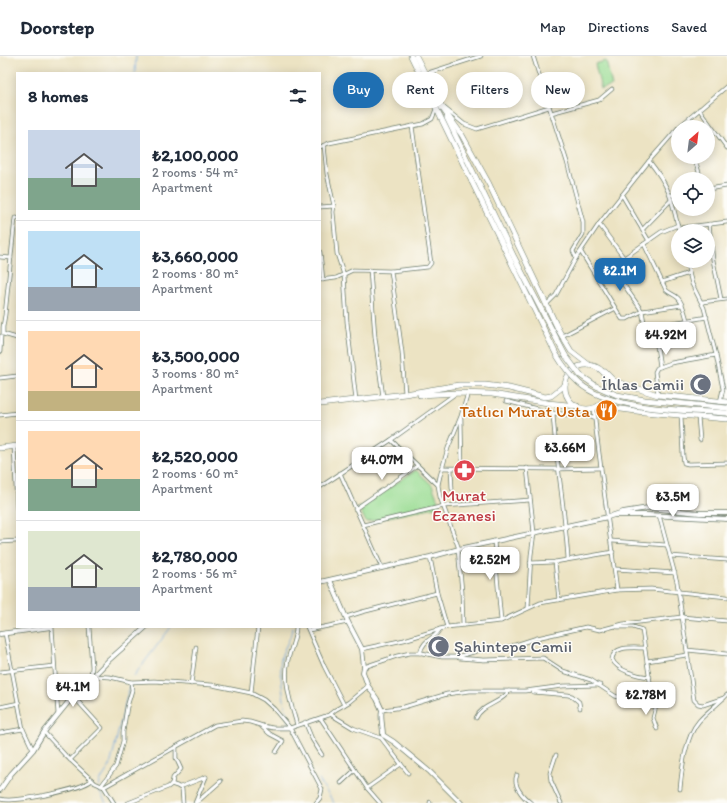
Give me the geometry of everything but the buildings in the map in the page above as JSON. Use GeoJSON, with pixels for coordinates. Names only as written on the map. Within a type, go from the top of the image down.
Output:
{"type":"FeatureCollection","features":[{"type":"Feature","properties":{"kind":"main road"},"geometry":{"type":"LineString","coordinates":[[411,56],[419,72]]}},
{"type":"Feature","properties":{"kind":"main road"},"geometry":{"type":"LineString","coordinates":[[416,56],[424,72]]}},
{"type":"Feature","properties":{"kind":"main road"},"geometry":{"type":"LineString","coordinates":[[438,108],[565,355],[580,375],[596,386],[617,396],[727,408]]}},
{"type":"Feature","properties":{"kind":"main road"},"geometry":{"type":"LineString","coordinates":[[439,108],[462,135],[489,184],[546,305],[571,351],[589,365],[605,372],[614,381],[658,395],[727,402]]}},
{"type":"Feature","properties":{"kind":"main road"},"geometry":{"type":"LineString","coordinates":[[475,181],[556,354],[562,365],[579,383],[597,394],[646,407],[727,413]]}},
{"type":"Feature","properties":{"kind":"main road"},"geometry":{"type":"LineString","coordinates":[[577,406],[568,397],[565,385],[567,378],[576,368],[582,365],[589,365]]}},
{"type":"Feature","properties":{"kind":"main road"},"geometry":{"type":"LineString","coordinates":[[596,407],[607,397],[609,391],[610,384],[605,372]]}},
{"type":"Feature","properties":{"kind":"main road"},"geometry":{"type":"LineString","coordinates":[[393,396],[459,385],[485,385],[509,388],[545,398],[551,396],[565,385]]}},
{"type":"Feature","properties":{"kind":"main road"},"geometry":{"type":"LineString","coordinates":[[321,404],[393,396],[468,393],[492,394],[577,406],[588,409],[596,407],[727,419]]}},
{"type":"Feature","properties":{"kind":"main road"},"geometry":{"type":"LineString","coordinates":[[0,448],[16,446]]}},
{"type":"Feature","properties":{"kind":"street"},"geometry":{"type":"LineString","coordinates":[[431,72],[481,56]]}},
{"type":"Feature","properties":{"kind":"street"},"geometry":{"type":"LineString","coordinates":[[533,56],[538,72]]}},
{"type":"Feature","properties":{"kind":"street"},"geometry":{"type":"LineString","coordinates":[[687,120],[727,86]]}},
{"type":"Feature","properties":{"kind":"street"},"geometry":{"type":"LineString","coordinates":[[551,113],[599,100],[612,88]]}},
{"type":"Feature","properties":{"kind":"street"},"geometry":{"type":"LineString","coordinates":[[356,400],[347,322],[344,275],[337,254],[333,212],[334,206],[322,146],[423,124],[432,119],[438,108]]}},
{"type":"Feature","properties":{"kind":"street"},"geometry":{"type":"LineString","coordinates":[[440,108],[464,124],[477,129],[546,108]]}},
{"type":"Feature","properties":{"kind":"street"},"geometry":{"type":"LineString","coordinates":[[549,108],[567,162],[583,226],[583,234],[573,251],[576,258]]}},
{"type":"Feature","properties":{"kind":"street"},"geometry":{"type":"LineString","coordinates":[[699,109],[727,148]]}},
{"type":"Feature","properties":{"kind":"street"},"geometry":{"type":"LineString","coordinates":[[321,266],[322,280],[336,278],[353,270],[391,271],[428,267],[430,263],[412,126]]}},
{"type":"Feature","properties":{"kind":"street"},"geometry":{"type":"LineString","coordinates":[[546,305],[556,295],[576,258],[599,224],[671,135]]}},
{"type":"Feature","properties":{"kind":"street"},"geometry":{"type":"LineString","coordinates":[[642,230],[671,197],[663,180],[649,161]]}},
{"type":"Feature","properties":{"kind":"street"},"geometry":{"type":"LineString","coordinates":[[715,188],[727,186]]}},
{"type":"Feature","properties":{"kind":"street"},"geometry":{"type":"LineString","coordinates":[[622,195],[648,241]]}},
{"type":"Feature","properties":{"kind":"street"},"geometry":{"type":"LineString","coordinates":[[321,207],[334,206]]}},
{"type":"Feature","properties":{"kind":"street"},"geometry":{"type":"LineString","coordinates":[[0,352],[6,315],[16,218]]}},
{"type":"Feature","properties":{"kind":"street"},"geometry":{"type":"LineString","coordinates":[[709,224],[727,222]]}},
{"type":"Feature","properties":{"kind":"street"},"geometry":{"type":"LineString","coordinates":[[599,224],[624,258]]}},
{"type":"Feature","properties":{"kind":"street"},"geometry":{"type":"LineString","coordinates":[[595,274],[624,258],[666,229],[671,229]]}},
{"type":"Feature","properties":{"kind":"street"},"geometry":{"type":"LineString","coordinates":[[644,244],[662,282],[668,292],[677,297],[682,305],[687,320]]}},
{"type":"Feature","properties":{"kind":"street"},"geometry":{"type":"LineString","coordinates":[[581,252],[620,319],[623,320],[642,311],[682,305]]}},
{"type":"Feature","properties":{"kind":"street"},"geometry":{"type":"LineString","coordinates":[[0,257],[12,258]]}},
{"type":"Feature","properties":{"kind":"street"},"geometry":{"type":"LineString","coordinates":[[610,266],[642,311],[644,322],[653,331],[656,337],[660,366]]}},
{"type":"Feature","properties":{"kind":"street"},"geometry":{"type":"LineString","coordinates":[[688,268],[694,288],[702,302],[707,317],[723,389],[723,395],[720,402]]}},
{"type":"Feature","properties":{"kind":"street"},"geometry":{"type":"LineString","coordinates":[[715,268],[721,299]]}},
{"type":"Feature","properties":{"kind":"street"},"geometry":{"type":"LineString","coordinates":[[370,270],[376,343],[383,397]]}},
{"type":"Feature","properties":{"kind":"street"},"geometry":{"type":"LineString","coordinates":[[391,271],[402,352],[405,394]]}},
{"type":"Feature","properties":{"kind":"street"},"geometry":{"type":"LineString","coordinates":[[662,282],[689,273]]}},
{"type":"Feature","properties":{"kind":"street"},"geometry":{"type":"LineString","coordinates":[[702,302],[727,299]]}},
{"type":"Feature","properties":{"kind":"street"},"geometry":{"type":"LineString","coordinates":[[562,336],[614,309]]}},
{"type":"Feature","properties":{"kind":"street"},"geometry":{"type":"LineString","coordinates":[[649,327],[707,317]]}},
{"type":"Feature","properties":{"kind":"street"},"geometry":{"type":"LineString","coordinates":[[2,335],[16,338]]}},
{"type":"Feature","properties":{"kind":"street"},"geometry":{"type":"LineString","coordinates":[[658,395],[656,368],[671,363],[716,355]]}},
{"type":"Feature","properties":{"kind":"street"},"geometry":{"type":"LineString","coordinates":[[0,378],[16,376]]}},
{"type":"Feature","properties":{"kind":"street"},"geometry":{"type":"LineString","coordinates":[[321,486],[391,440],[456,393]]}},
{"type":"Feature","properties":{"kind":"street"},"geometry":{"type":"LineString","coordinates":[[463,625],[462,579],[459,549],[440,497],[438,485],[451,438],[461,416],[468,393]]}},
{"type":"Feature","properties":{"kind":"street"},"geometry":{"type":"LineString","coordinates":[[506,401],[553,413],[595,417]]}},
{"type":"Feature","properties":{"kind":"street"},"geometry":{"type":"LineString","coordinates":[[596,407],[595,417],[601,468],[618,590]]}},
{"type":"Feature","properties":{"kind":"street"},"geometry":{"type":"LineString","coordinates":[[0,415],[16,413]]}},
{"type":"Feature","properties":{"kind":"street"},"geometry":{"type":"LineString","coordinates":[[553,413],[557,469],[566,526],[568,559]]}},
{"type":"Feature","properties":{"kind":"street"},"geometry":{"type":"LineString","coordinates":[[681,415],[684,463],[727,463]]}},
{"type":"Feature","properties":{"kind":"street"},"geometry":{"type":"LineString","coordinates":[[461,416],[462,469]]}},
{"type":"Feature","properties":{"kind":"street"},"geometry":{"type":"LineString","coordinates":[[698,417],[700,440]]}},
{"type":"Feature","properties":{"kind":"street"},"geometry":{"type":"LineString","coordinates":[[391,440],[438,485]]}},
{"type":"Feature","properties":{"kind":"street"},"geometry":{"type":"LineString","coordinates":[[355,509],[417,466]]}},
{"type":"Feature","properties":{"kind":"street"},"geometry":{"type":"LineString","coordinates":[[442,468],[601,468]]}},
{"type":"Feature","properties":{"kind":"street"},"geometry":{"type":"LineString","coordinates":[[527,468],[534,533],[530,563],[528,608]]}},
{"type":"Feature","properties":{"kind":"street"},"geometry":{"type":"LineString","coordinates":[[451,469],[452,489]]}},
{"type":"Feature","properties":{"kind":"street"},"geometry":{"type":"LineString","coordinates":[[340,473],[382,568]]}},
{"type":"Feature","properties":{"kind":"street"},"geometry":{"type":"LineString","coordinates":[[363,525],[444,506],[530,500]]}},
{"type":"Feature","properties":{"kind":"street"},"geometry":{"type":"LineString","coordinates":[[321,582],[494,541],[608,517],[623,512],[648,508],[727,513]]}},
{"type":"Feature","properties":{"kind":"street"},"geometry":{"type":"LineString","coordinates":[[615,515],[658,515],[727,519]]}},
{"type":"Feature","properties":{"kind":"street"},"geometry":{"type":"LineString","coordinates":[[658,515],[675,573],[687,655],[696,703],[703,705],[724,698]]}},
{"type":"Feature","properties":{"kind":"street"},"geometry":{"type":"LineString","coordinates":[[0,542],[16,541]]}},
{"type":"Feature","properties":{"kind":"street"},"geometry":{"type":"LineString","coordinates":[[494,541],[501,620]]}},
{"type":"Feature","properties":{"kind":"street"},"geometry":{"type":"LineString","coordinates":[[612,541],[666,545]]}},
{"type":"Feature","properties":{"kind":"street"},"geometry":{"type":"LineString","coordinates":[[530,563],[554,562],[613,552]]}},
{"type":"Feature","properties":{"kind":"street"},"geometry":{"type":"LineString","coordinates":[[670,556],[727,560]]}},
{"type":"Feature","properties":{"kind":"street"},"geometry":{"type":"LineString","coordinates":[[430,557],[437,593],[447,627]]}},
{"type":"Feature","properties":{"kind":"street"},"geometry":{"type":"LineString","coordinates":[[554,562],[559,600]]}},
{"type":"Feature","properties":{"kind":"street"},"geometry":{"type":"LineString","coordinates":[[616,569],[675,573]]}},
{"type":"Feature","properties":{"kind":"street"},"geometry":{"type":"LineString","coordinates":[[330,580],[362,649],[364,667],[363,672],[368,686],[377,699],[382,710],[381,714],[384,726],[382,736],[408,773]]}},
{"type":"Feature","properties":{"kind":"street"},"geometry":{"type":"LineString","coordinates":[[362,649],[404,640],[447,627],[501,620],[516,615],[540,603],[618,590],[636,589],[727,597]]}},
{"type":"Feature","properties":{"kind":"street"},"geometry":{"type":"LineString","coordinates":[[321,626],[347,619],[362,612],[437,593]]}},
{"type":"Feature","properties":{"kind":"street"},"geometry":{"type":"LineString","coordinates":[[457,657],[480,650],[506,648],[537,638],[579,628],[589,627],[600,630],[623,624],[682,617],[727,621]]}},
{"type":"Feature","properties":{"kind":"street"},"geometry":{"type":"LineString","coordinates":[[364,667],[397,656],[420,653],[442,657],[484,660],[543,658],[563,671],[592,680],[620,699],[640,701],[646,700],[650,696],[651,688],[641,629],[611,627]]}},
{"type":"Feature","properties":{"kind":"street"},"geometry":{"type":"LineString","coordinates":[[0,634],[38,628]]}},
{"type":"Feature","properties":{"kind":"street"},"geometry":{"type":"LineString","coordinates":[[52,628],[58,715]]}},
{"type":"Feature","properties":{"kind":"street"},"geometry":{"type":"LineString","coordinates":[[89,628],[92,667],[91,676]]}},
{"type":"Feature","properties":{"kind":"street"},"geometry":{"type":"LineString","coordinates":[[0,790],[11,774],[33,750],[44,732],[73,696],[91,676],[145,628]]}},
{"type":"Feature","properties":{"kind":"street"},"geometry":{"type":"LineString","coordinates":[[251,693],[258,628]]}},
{"type":"Feature","properties":{"kind":"street"},"geometry":{"type":"LineString","coordinates":[[296,628],[287,662],[287,677],[288,694],[297,725]]}},
{"type":"Feature","properties":{"kind":"street"},"geometry":{"type":"LineString","coordinates":[[308,629],[324,666],[344,705]]}},
{"type":"Feature","properties":{"kind":"street"},"geometry":{"type":"LineString","coordinates":[[420,653],[424,643],[440,629]]}},
{"type":"Feature","properties":{"kind":"street"},"geometry":{"type":"LineString","coordinates":[[5,634],[23,729],[33,750]]}},
{"type":"Feature","properties":{"kind":"street"},"geometry":{"type":"LineString","coordinates":[[191,684],[196,647]]}},
{"type":"Feature","properties":{"kind":"street"},"geometry":{"type":"LineString","coordinates":[[644,648],[620,649],[614,653],[612,659],[616,666],[641,676],[650,677]]}},
{"type":"Feature","properties":{"kind":"street"},"geometry":{"type":"LineString","coordinates":[[687,650],[727,654]]}},
{"type":"Feature","properties":{"kind":"street"},"geometry":{"type":"LineString","coordinates":[[647,661],[687,655]]}},
{"type":"Feature","properties":{"kind":"street"},"geometry":{"type":"LineString","coordinates":[[0,672],[54,666]]}},
{"type":"Feature","properties":{"kind":"street"},"geometry":{"type":"LineString","coordinates":[[91,676],[131,682],[154,680],[212,685],[251,693],[264,700],[274,709],[290,728],[322,789],[320,798],[316,803]]}},
{"type":"Feature","properties":{"kind":"street"},"geometry":{"type":"LineString","coordinates":[[101,786],[116,766],[123,741],[127,707],[132,690],[131,682]]}},
{"type":"Feature","properties":{"kind":"street"},"geometry":{"type":"LineString","coordinates":[[525,691],[556,686],[600,685]]}},
{"type":"Feature","properties":{"kind":"street"},"geometry":{"type":"LineString","coordinates":[[101,786],[216,725],[242,721],[273,728],[290,728],[306,722],[321,719],[344,705],[368,686]]}},
{"type":"Feature","properties":{"kind":"street"},"geometry":{"type":"LineString","coordinates":[[382,710],[404,707],[447,694],[470,691],[525,691],[570,696],[579,702],[580,708]]}},
{"type":"Feature","properties":{"kind":"street"},"geometry":{"type":"LineString","coordinates":[[476,718],[482,710],[499,701],[509,691]]}},
{"type":"Feature","properties":{"kind":"street"},"geometry":{"type":"LineString","coordinates":[[680,789],[684,758],[693,730],[700,720],[727,695]]}},
{"type":"Feature","properties":{"kind":"street"},"geometry":{"type":"LineString","coordinates":[[70,760],[102,728],[73,696]]}},
{"type":"Feature","properties":{"kind":"street"},"geometry":{"type":"LineString","coordinates":[[650,696],[657,702],[653,718],[656,729]]}},
{"type":"Feature","properties":{"kind":"street"},"geometry":{"type":"LineString","coordinates":[[0,707],[19,703]]}},
{"type":"Feature","properties":{"kind":"street"},"geometry":{"type":"LineString","coordinates":[[330,714],[354,728],[382,736],[394,742],[430,772],[461,803]]}},
{"type":"Feature","properties":{"kind":"street"},"geometry":{"type":"LineString","coordinates":[[321,719],[367,788],[380,803]]}},
{"type":"Feature","properties":{"kind":"street"},"geometry":{"type":"LineString","coordinates":[[306,722],[312,740],[322,755]]}},
{"type":"Feature","properties":{"kind":"street"},"geometry":{"type":"LineString","coordinates":[[261,726],[270,734],[283,741],[276,752]]}},
{"type":"Feature","properties":{"kind":"street"},"geometry":{"type":"LineString","coordinates":[[0,733],[23,729]]}},
{"type":"Feature","properties":{"kind":"street"},"geometry":{"type":"LineString","coordinates":[[44,732],[70,760],[101,786],[114,803]]}},
{"type":"Feature","properties":{"kind":"street"},"geometry":{"type":"LineString","coordinates":[[128,803],[168,787],[171,784],[181,769],[176,758],[176,747]]}},
{"type":"Feature","properties":{"kind":"street"},"geometry":{"type":"LineString","coordinates":[[556,755],[550,773],[551,781],[561,803]]}},
{"type":"Feature","properties":{"kind":"street"},"geometry":{"type":"LineString","coordinates":[[367,788],[401,764]]}},
{"type":"Feature","properties":{"kind":"street"},"geometry":{"type":"LineString","coordinates":[[341,783],[355,770]]}},
{"type":"Feature","properties":{"kind":"street"},"geometry":{"type":"LineString","coordinates":[[517,775],[515,783],[524,797],[531,803]]}},
{"type":"Feature","properties":{"kind":"street"},"geometry":{"type":"LineString","coordinates":[[171,784],[180,787],[206,777],[196,803]]}},
{"type":"Feature","properties":{"kind":"street"},"geometry":{"type":"LineString","coordinates":[[0,799],[9,802],[64,792],[88,784],[92,780]]}},
{"type":"Feature","properties":{"kind":"street"},"geometry":{"type":"LineString","coordinates":[[196,803],[221,781]]}},
{"type":"Feature","properties":{"kind":"street"},"geometry":{"type":"LineString","coordinates":[[180,787],[183,791],[183,803]]}},
{"type":"Feature","properties":{"kind":"green space"},"geometry":{"type":"Polygon","coordinates":[[[606,61],[612,86],[601,89],[595,64],[606,61]]]}},
{"type":"Feature","properties":{"kind":"green space"},"geometry":{"type":"Polygon","coordinates":[[[416,470],[432,485],[440,506],[366,522],[359,508],[416,470]]]}},
{"type":"Feature","properties":{"kind":"waterway"},"geometry":{"type":"LineString","coordinates":[[135,72],[136,56]]}},
{"type":"Feature","properties":{"kind":"waterway"},"geometry":{"type":"LineString","coordinates":[[134,676],[170,628]]}},
{"type":"Feature","properties":{"kind":"waterway"},"geometry":{"type":"LineString","coordinates":[[290,724],[284,703],[281,659],[291,636],[292,628]]}},
{"type":"Feature","properties":{"kind":"waterway"},"geometry":{"type":"LineString","coordinates":[[106,803],[99,791],[100,781],[110,766],[130,684]]}},
{"type":"Feature","properties":{"kind":"waterway"},"geometry":{"type":"LineString","coordinates":[[319,780],[334,803]]}},
{"type":"Feature","properties":{"kind":"place","name":"İhlas Camii"},"geometry":{"type":"Point","coordinates":[700,384]}},
{"type":"Feature","properties":{"kind":"place","name":"Tatlıcı Murat Usta"},"geometry":{"type":"Point","coordinates":[606,411]}},
{"type":"Feature","properties":{"kind":"place","name":"Murat Eczanesi"},"geometry":{"type":"Point","coordinates":[464,471]}},
{"type":"Feature","properties":{"kind":"place","name":"Şahintepe Camii"},"geometry":{"type":"Point","coordinates":[439,646]}}]}
